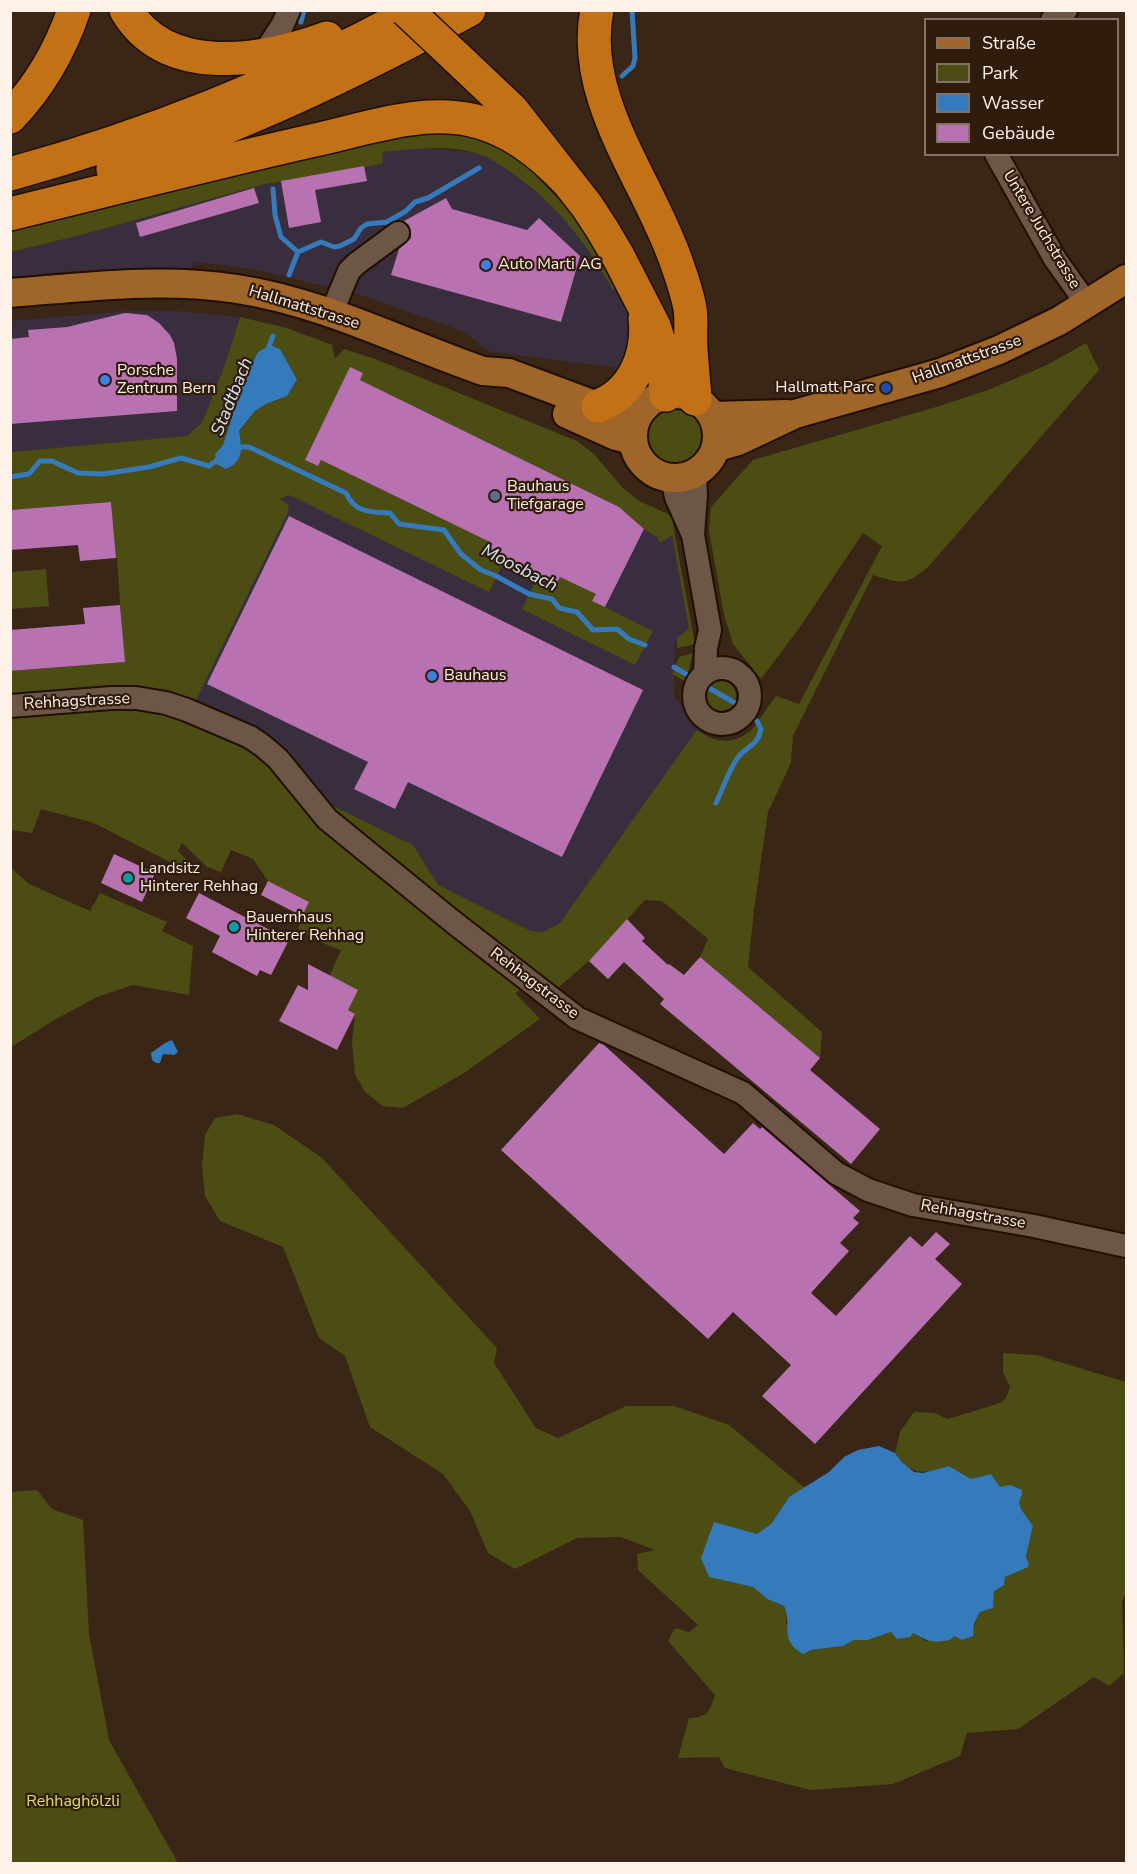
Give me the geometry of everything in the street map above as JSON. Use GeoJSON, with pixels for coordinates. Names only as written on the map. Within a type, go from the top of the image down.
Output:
{"type":"FeatureCollection","features":[{"type":"Feature","properties":{"kind":"highway"},"geometry":{"type":"LineString","coordinates":[[10,117],[30,94],[57,53],[74,10]]}},
{"type":"Feature","properties":{"kind":"highway"},"geometry":{"type":"LineString","coordinates":[[126,10],[133,22],[148,37],[174,51],[211,58],[246,57],[299,48],[399,10]]}},
{"type":"Feature","properties":{"kind":"highway"},"geometry":{"type":"LineString","coordinates":[[406,10],[510,86],[555,134],[603,194],[637,248],[691,352]]}},
{"type":"Feature","properties":{"kind":"highway"},"geometry":{"type":"LineString","coordinates":[[10,174],[122,140],[219,104],[307,66],[417,10]]}},
{"type":"Feature","properties":{"kind":"highway"},"geometry":{"type":"LineString","coordinates":[[429,10],[512,110],[592,214],[618,256],[654,326],[660,345],[691,403]]}},
{"type":"Feature","properties":{"kind":"highway"},"geometry":{"type":"LineString","coordinates":[[10,199],[140,160],[268,111],[359,69],[469,10]]}},
{"type":"Feature","properties":{"kind":"highway"},"geometry":{"type":"LineString","coordinates":[[597,10],[594,51],[597,75],[606,105],[653,205],[677,263],[690,311],[691,403]]}},
{"type":"Feature","properties":{"kind":"highway"},"geometry":{"type":"LineString","coordinates":[[10,214],[270,150],[426,117],[460,118],[493,126],[530,148],[569,183]]}},
{"type":"Feature","properties":{"kind":"highway"},"geometry":{"type":"LineString","coordinates":[[598,406],[619,394],[642,359],[646,330],[644,309]]}},
{"type":"Feature","properties":{"kind":"main road","name":"Hallmattstrasse"},"geometry":{"type":"LineString","coordinates":[[717,447],[738,441],[795,414],[924,377],[999,350],[1034,334],[1126,279]]}},
{"type":"Feature","properties":{"kind":"main road","name":"Hallmattstrasse"},"geometry":{"type":"LineString","coordinates":[[10,293],[133,285],[197,284],[255,292],[330,314],[483,371],[509,373],[621,413],[635,427]]}},
{"type":"Feature","properties":{"kind":"main road","name":"Hallmattstrasse"},"geometry":{"type":"LineString","coordinates":[[483,371],[503,388],[513,393],[595,425],[616,436],[635,427],[647,405],[656,399],[691,403],[734,414],[795,414]]}},
{"type":"Feature","properties":{"kind":"main road"},"geometry":{"type":"LineString","coordinates":[[635,427],[634,449],[646,467],[656,474],[683,476],[703,468],[717,447],[717,434],[691,403]]}},
{"type":"Feature","properties":{"kind":"street"},"geometry":{"type":"LineString","coordinates":[[263,55],[283,24],[289,10]]}},
{"type":"Feature","properties":{"kind":"street","name":"Untere Juchstrasse"},"geometry":{"type":"LineString","coordinates":[[997,156],[1055,259],[1087,304]]}},
{"type":"Feature","properties":{"kind":"street"},"geometry":{"type":"LineString","coordinates":[[330,314],[349,271],[398,233]]}},
{"type":"Feature","properties":{"kind":"street"},"geometry":{"type":"LineString","coordinates":[[683,476],[676,497],[693,535],[710,630],[706,648],[705,674]]}},
{"type":"Feature","properties":{"kind":"street"},"geometry":{"type":"LineString","coordinates":[[710,630],[735,671]]}},
{"type":"Feature","properties":{"kind":"street"},"geometry":{"type":"LineString","coordinates":[[716,668],[729,669],[745,679],[750,699],[739,719],[723,724],[708,721],[697,709],[695,689],[700,678],[705,674],[716,668]]}},
{"type":"Feature","properties":{"kind":"street","name":"Rehhagstrasse"},"geometry":{"type":"LineString","coordinates":[[10,706],[136,698],[166,703],[187,710],[250,737],[278,759],[327,819],[577,1018],[743,1093],[836,1173],[868,1190],[913,1205],[1034,1226],[1126,1246]]}},
{"type":"Feature","properties":{"kind":"shaded area"},"geometry":{"type":"Polygon","coordinates":[[[426,148],[483,155],[505,167],[543,196],[560,213],[593,255],[613,289],[619,286],[635,325],[626,369],[488,351],[465,332],[358,294],[253,269],[195,262],[192,268],[60,272],[11,277],[10,252],[81,235],[265,184],[382,164],[382,152],[426,148]]]}},
{"type":"Feature","properties":{"kind":"shaded area"},"geometry":{"type":"Polygon","coordinates":[[[128,311],[177,311],[240,317],[224,367],[202,423],[187,436],[11,452],[11,321],[128,311]]]}},
{"type":"Feature","properties":{"kind":"shaded area"},"geometry":{"type":"Polygon","coordinates":[[[349,362],[669,520],[692,630],[675,642],[674,696],[714,748],[552,961],[352,828],[274,742],[184,702],[279,499],[349,362]]]}},
{"type":"Feature","properties":{"kind":"green space"},"geometry":{"type":"Polygon","coordinates":[[[444,131],[494,141],[518,157],[575,217],[619,286],[613,290],[572,229],[534,190],[497,163],[483,156],[447,148],[383,152],[382,164],[265,184],[11,252],[10,228],[370,145],[369,143],[444,131]]]}},
{"type":"Feature","properties":{"kind":"green space"},"geometry":{"type":"Polygon","coordinates":[[[240,317],[287,328],[332,345],[335,359],[344,349],[375,359],[577,441],[594,454],[623,488],[639,501],[668,514],[672,519],[695,644],[677,648],[677,638],[689,629],[672,535],[660,543],[657,537],[619,507],[360,380],[363,373],[351,368],[305,460],[318,466],[321,460],[492,543],[489,550],[506,558],[489,592],[289,495],[280,499],[287,504],[289,510],[194,704],[270,738],[329,804],[413,845],[438,885],[531,931],[543,932],[559,924],[697,730],[716,740],[737,739],[753,729],[776,696],[799,704],[882,546],[863,533],[800,627],[761,679],[733,644],[724,615],[709,531],[711,507],[753,460],[988,390],[1047,365],[1086,343],[1099,370],[929,566],[915,577],[903,581],[873,575],[793,736],[791,763],[768,812],[748,967],[822,1032],[820,1058],[700,957],[708,939],[662,901],[645,900],[589,961],[553,992],[446,909],[341,822],[323,805],[284,757],[256,734],[191,705],[139,694],[96,693],[11,699],[11,671],[124,662],[111,502],[11,510],[11,452],[187,436],[202,423],[224,367],[240,317]],[[270,345],[258,352],[245,377],[223,445],[215,454],[216,464],[226,469],[236,462],[241,448],[239,432],[255,411],[287,396],[297,381],[280,349],[270,345]]]}},
{"type":"Feature","properties":{"kind":"green space"},"geometry":{"type":"Polygon","coordinates":[[[673,408],[684,410],[697,421],[702,437],[700,448],[689,461],[673,466],[662,464],[649,453],[644,437],[646,426],[657,413],[673,408]]]}},
{"type":"Feature","properties":{"kind":"green space"},"geometry":{"type":"Polygon","coordinates":[[[46,569],[49,606],[11,609],[11,572],[46,569]]]}},
{"type":"Feature","properties":{"kind":"green space"},"geometry":{"type":"Polygon","coordinates":[[[539,574],[557,583],[560,577],[596,594],[593,601],[653,631],[635,665],[522,609],[539,574]]]}},
{"type":"Feature","properties":{"kind":"green space"},"geometry":{"type":"Polygon","coordinates":[[[693,653],[684,681],[672,674],[679,657],[693,653]]]}},
{"type":"Feature","properties":{"kind":"green space"},"geometry":{"type":"Polygon","coordinates":[[[721,681],[727,682],[735,690],[735,702],[727,710],[721,711],[715,710],[707,702],[706,696],[707,690],[715,682],[721,681]]]}},
{"type":"Feature","properties":{"kind":"green space"},"geometry":{"type":"Polygon","coordinates":[[[131,701],[176,713],[261,753],[522,986],[516,994],[540,1019],[464,1073],[403,1108],[383,1106],[365,1092],[355,1074],[352,1043],[355,1014],[348,1010],[330,975],[341,950],[317,941],[298,929],[308,902],[268,881],[253,859],[231,850],[221,872],[207,867],[182,843],[178,851],[196,869],[193,874],[94,823],[41,809],[32,833],[11,830],[10,712],[131,701]]]}},
{"type":"Feature","properties":{"kind":"green space"},"geometry":{"type":"Polygon","coordinates":[[[10,867],[29,884],[90,911],[100,893],[167,922],[162,931],[193,946],[189,995],[133,985],[97,997],[11,1047],[10,867]]]}},
{"type":"Feature","properties":{"kind":"green space"},"geometry":{"type":"Polygon","coordinates":[[[237,1114],[274,1125],[322,1158],[497,1348],[494,1363],[536,1428],[558,1438],[626,1406],[674,1406],[729,1425],[805,1488],[789,1497],[771,1524],[710,1577],[753,1587],[767,1599],[784,1606],[787,1614],[786,1623],[811,1650],[843,1646],[854,1640],[868,1640],[891,1632],[913,1633],[926,1641],[954,1636],[962,1640],[972,1636],[983,1607],[1004,1585],[1005,1577],[1029,1564],[1026,1556],[1033,1526],[1021,1509],[1019,1502],[1022,1495],[1000,1487],[991,1474],[971,1479],[949,1466],[919,1472],[913,1470],[895,1453],[900,1432],[914,1412],[934,1413],[948,1419],[1000,1403],[1006,1398],[1010,1387],[1003,1372],[1003,1353],[1036,1355],[1126,1382],[1126,1593],[1122,1601],[1124,1673],[1109,1686],[1094,1677],[1018,1729],[967,1733],[960,1756],[893,1784],[810,1790],[725,1768],[719,1757],[678,1758],[689,1718],[704,1715],[715,1695],[668,1641],[675,1628],[689,1632],[698,1625],[638,1570],[637,1554],[655,1550],[621,1537],[577,1538],[515,1569],[488,1553],[470,1511],[443,1474],[370,1427],[345,1356],[319,1338],[283,1247],[220,1221],[205,1196],[202,1166],[205,1135],[215,1118],[237,1114]]]}},
{"type":"Feature","properties":{"kind":"green space","name":"Rehhaghölzli"},"geometry":{"type":"Polygon","coordinates":[[[37,1490],[52,1509],[83,1520],[89,1634],[109,1740],[178,1863],[11,1863],[11,1492],[37,1490]]]}},
{"type":"Feature","properties":{"kind":"water"},"geometry":{"type":"Polygon","coordinates":[[[270,345],[280,349],[297,380],[287,396],[255,411],[239,431],[241,448],[239,458],[226,469],[216,464],[215,454],[223,445],[245,377],[258,352],[270,345]]]}},
{"type":"Feature","properties":{"kind":"water"},"geometry":{"type":"Polygon","coordinates":[[[172,1040],[178,1052],[174,1055],[163,1054],[160,1063],[152,1060],[151,1053],[172,1040]]]}},
{"type":"Feature","properties":{"kind":"water"},"geometry":{"type":"Polygon","coordinates":[[[879,1446],[895,1453],[914,1472],[923,1473],[949,1466],[971,1479],[991,1474],[1000,1487],[1010,1485],[1022,1490],[1019,1502],[1021,1509],[1033,1526],[1026,1556],[1028,1567],[1005,1577],[1004,1585],[994,1592],[993,1608],[980,1612],[974,1624],[973,1636],[962,1640],[954,1636],[950,1640],[935,1641],[913,1633],[910,1637],[897,1639],[891,1632],[868,1640],[854,1640],[843,1646],[811,1650],[803,1654],[795,1649],[788,1638],[784,1606],[767,1599],[753,1587],[709,1577],[701,1558],[714,1522],[757,1534],[771,1524],[789,1497],[829,1472],[844,1457],[858,1450],[879,1446]]]}},
{"type":"Feature","properties":{"kind":"building"},"geometry":{"type":"Polygon","coordinates":[[[364,166],[367,181],[315,190],[321,222],[289,228],[281,181],[364,166]]]}},
{"type":"Feature","properties":{"kind":"building"},"geometry":{"type":"Polygon","coordinates":[[[254,188],[259,203],[140,237],[136,223],[254,188]]]}},
{"type":"Feature","properties":{"kind":"building","name":"Auto Marti AG"},"geometry":{"type":"Polygon","coordinates":[[[446,198],[452,209],[527,230],[539,218],[580,256],[561,322],[391,275],[399,249],[411,238],[409,225],[404,221],[446,198]]]}},
{"type":"Feature","properties":{"kind":"building","name":"Porsche Zentrum Bern"},"geometry":{"type":"Polygon","coordinates":[[[125,313],[147,315],[159,323],[170,335],[177,359],[177,411],[10,424],[10,339],[29,337],[28,330],[67,327],[125,313]]]}},
{"type":"Feature","properties":{"kind":"building","name":"Bauhaus Tiefgarage"},"geometry":{"type":"Polygon","coordinates":[[[350,367],[363,373],[360,380],[619,507],[644,529],[605,607],[592,601],[596,594],[560,577],[557,583],[489,550],[492,543],[321,460],[318,466],[305,460],[350,367]]]}},
{"type":"Feature","properties":{"kind":"building"},"geometry":{"type":"Polygon","coordinates":[[[111,502],[116,558],[80,561],[78,545],[10,550],[10,510],[111,502]]]}},
{"type":"Feature","properties":{"kind":"building"},"geometry":{"type":"Polygon","coordinates":[[[289,516],[643,690],[562,857],[408,782],[395,809],[354,789],[368,762],[207,684],[289,516]]]}},
{"type":"Feature","properties":{"kind":"building"},"geometry":{"type":"Polygon","coordinates":[[[120,605],[125,662],[10,671],[10,630],[85,624],[83,608],[120,605]]]}},
{"type":"Feature","properties":{"kind":"building","name":"Landsitz Hinterer Rehhag"},"geometry":{"type":"Polygon","coordinates":[[[114,854],[155,873],[142,902],[101,883],[114,854]]]}},
{"type":"Feature","properties":{"kind":"building"},"geometry":{"type":"Polygon","coordinates":[[[268,881],[309,902],[302,916],[261,895],[268,881]]]}},
{"type":"Feature","properties":{"kind":"building","name":"Bauernhaus Hinterer Rehhag"},"geometry":{"type":"Polygon","coordinates":[[[199,893],[289,940],[271,975],[260,970],[257,976],[212,952],[220,936],[186,918],[199,893]]]}},
{"type":"Feature","properties":{"kind":"building"},"geometry":{"type":"Polygon","coordinates":[[[627,919],[645,938],[642,941],[668,965],[684,975],[700,957],[820,1058],[810,1070],[880,1129],[851,1164],[660,1004],[664,999],[624,962],[608,979],[589,961],[627,919]]]}},
{"type":"Feature","properties":{"kind":"building"},"geometry":{"type":"Polygon","coordinates":[[[308,964],[358,990],[348,1010],[355,1014],[337,1050],[279,1021],[298,985],[308,990],[308,964]]]}},
{"type":"Feature","properties":{"kind":"building"},"geometry":{"type":"Polygon","coordinates":[[[599,1043],[604,1045],[724,1154],[753,1123],[760,1129],[762,1127],[860,1211],[853,1218],[859,1223],[840,1243],[849,1251],[811,1293],[836,1316],[910,1236],[922,1247],[936,1232],[950,1244],[935,1259],[962,1284],[815,1444],[762,1396],[791,1365],[733,1312],[708,1339],[501,1150],[599,1043]]]}},
{"type":"Feature","properties":{"kind":"waterway"},"geometry":{"type":"LineString","coordinates":[[301,22],[304,10]]}},
{"type":"Feature","properties":{"kind":"waterway"},"geometry":{"type":"LineString","coordinates":[[622,76],[633,66],[635,58],[632,10]]}},
{"type":"Feature","properties":{"kind":"waterway","name":"Stadtbach"},"geometry":{"type":"LineString","coordinates":[[289,275],[298,252],[321,242],[334,247],[340,246],[354,239],[361,228],[367,224],[387,222],[406,211],[415,202],[428,198],[479,168]]}},
{"type":"Feature","properties":{"kind":"waterway"},"geometry":{"type":"LineString","coordinates":[[273,189],[275,215],[281,237],[298,252]]}},
{"type":"Feature","properties":{"kind":"waterway","name":"Stadtbach"},"geometry":{"type":"LineString","coordinates":[[268,349],[273,336]]}},
{"type":"Feature","properties":{"kind":"waterway","name":"Moosbach"},"geometry":{"type":"LineString","coordinates":[[238,449],[249,447],[346,493],[359,508],[370,512],[390,513],[399,524],[444,530],[461,554],[481,570],[529,594],[552,599],[559,608],[577,612],[593,630],[617,629],[629,639],[645,645]]}},
{"type":"Feature","properties":{"kind":"waterway","name":"Stadtbach"},"geometry":{"type":"LineString","coordinates":[[10,477],[29,474],[40,461],[52,461],[78,473],[103,474],[149,467],[181,458],[209,466],[221,457]]}},
{"type":"Feature","properties":{"kind":"waterway","name":"Moosbach"},"geometry":{"type":"LineString","coordinates":[[674,667],[686,674]]}},
{"type":"Feature","properties":{"kind":"waterway","name":"Moosbach"},"geometry":{"type":"LineString","coordinates":[[709,688],[735,703]]}},
{"type":"Feature","properties":{"kind":"waterway","name":"Moosbach"},"geometry":{"type":"LineString","coordinates":[[716,803],[737,759],[758,738],[761,729],[757,721]]}},
{"type":"Feature","properties":{"kind":"place","name":"Auto Marti AG"},"geometry":{"type":"Point","coordinates":[486,265]}},
{"type":"Feature","properties":{"kind":"place","name":"Porsche Zentrum Bern"},"geometry":{"type":"Point","coordinates":[105,380]}},
{"type":"Feature","properties":{"kind":"place","name":"Hallmatt Parc"},"geometry":{"type":"Point","coordinates":[886,388]}},
{"type":"Feature","properties":{"kind":"place","name":"Bauhaus Tiefgarage"},"geometry":{"type":"Point","coordinates":[495,496]}},
{"type":"Feature","properties":{"kind":"place","name":"Bauhaus"},"geometry":{"type":"Point","coordinates":[432,676]}},
{"type":"Feature","properties":{"kind":"place","name":"Landsitz Hinterer Rehhag"},"geometry":{"type":"Point","coordinates":[128,878]}},
{"type":"Feature","properties":{"kind":"place","name":"Bauernhaus Hinterer Rehhag"},"geometry":{"type":"Point","coordinates":[234,927]}}]}
